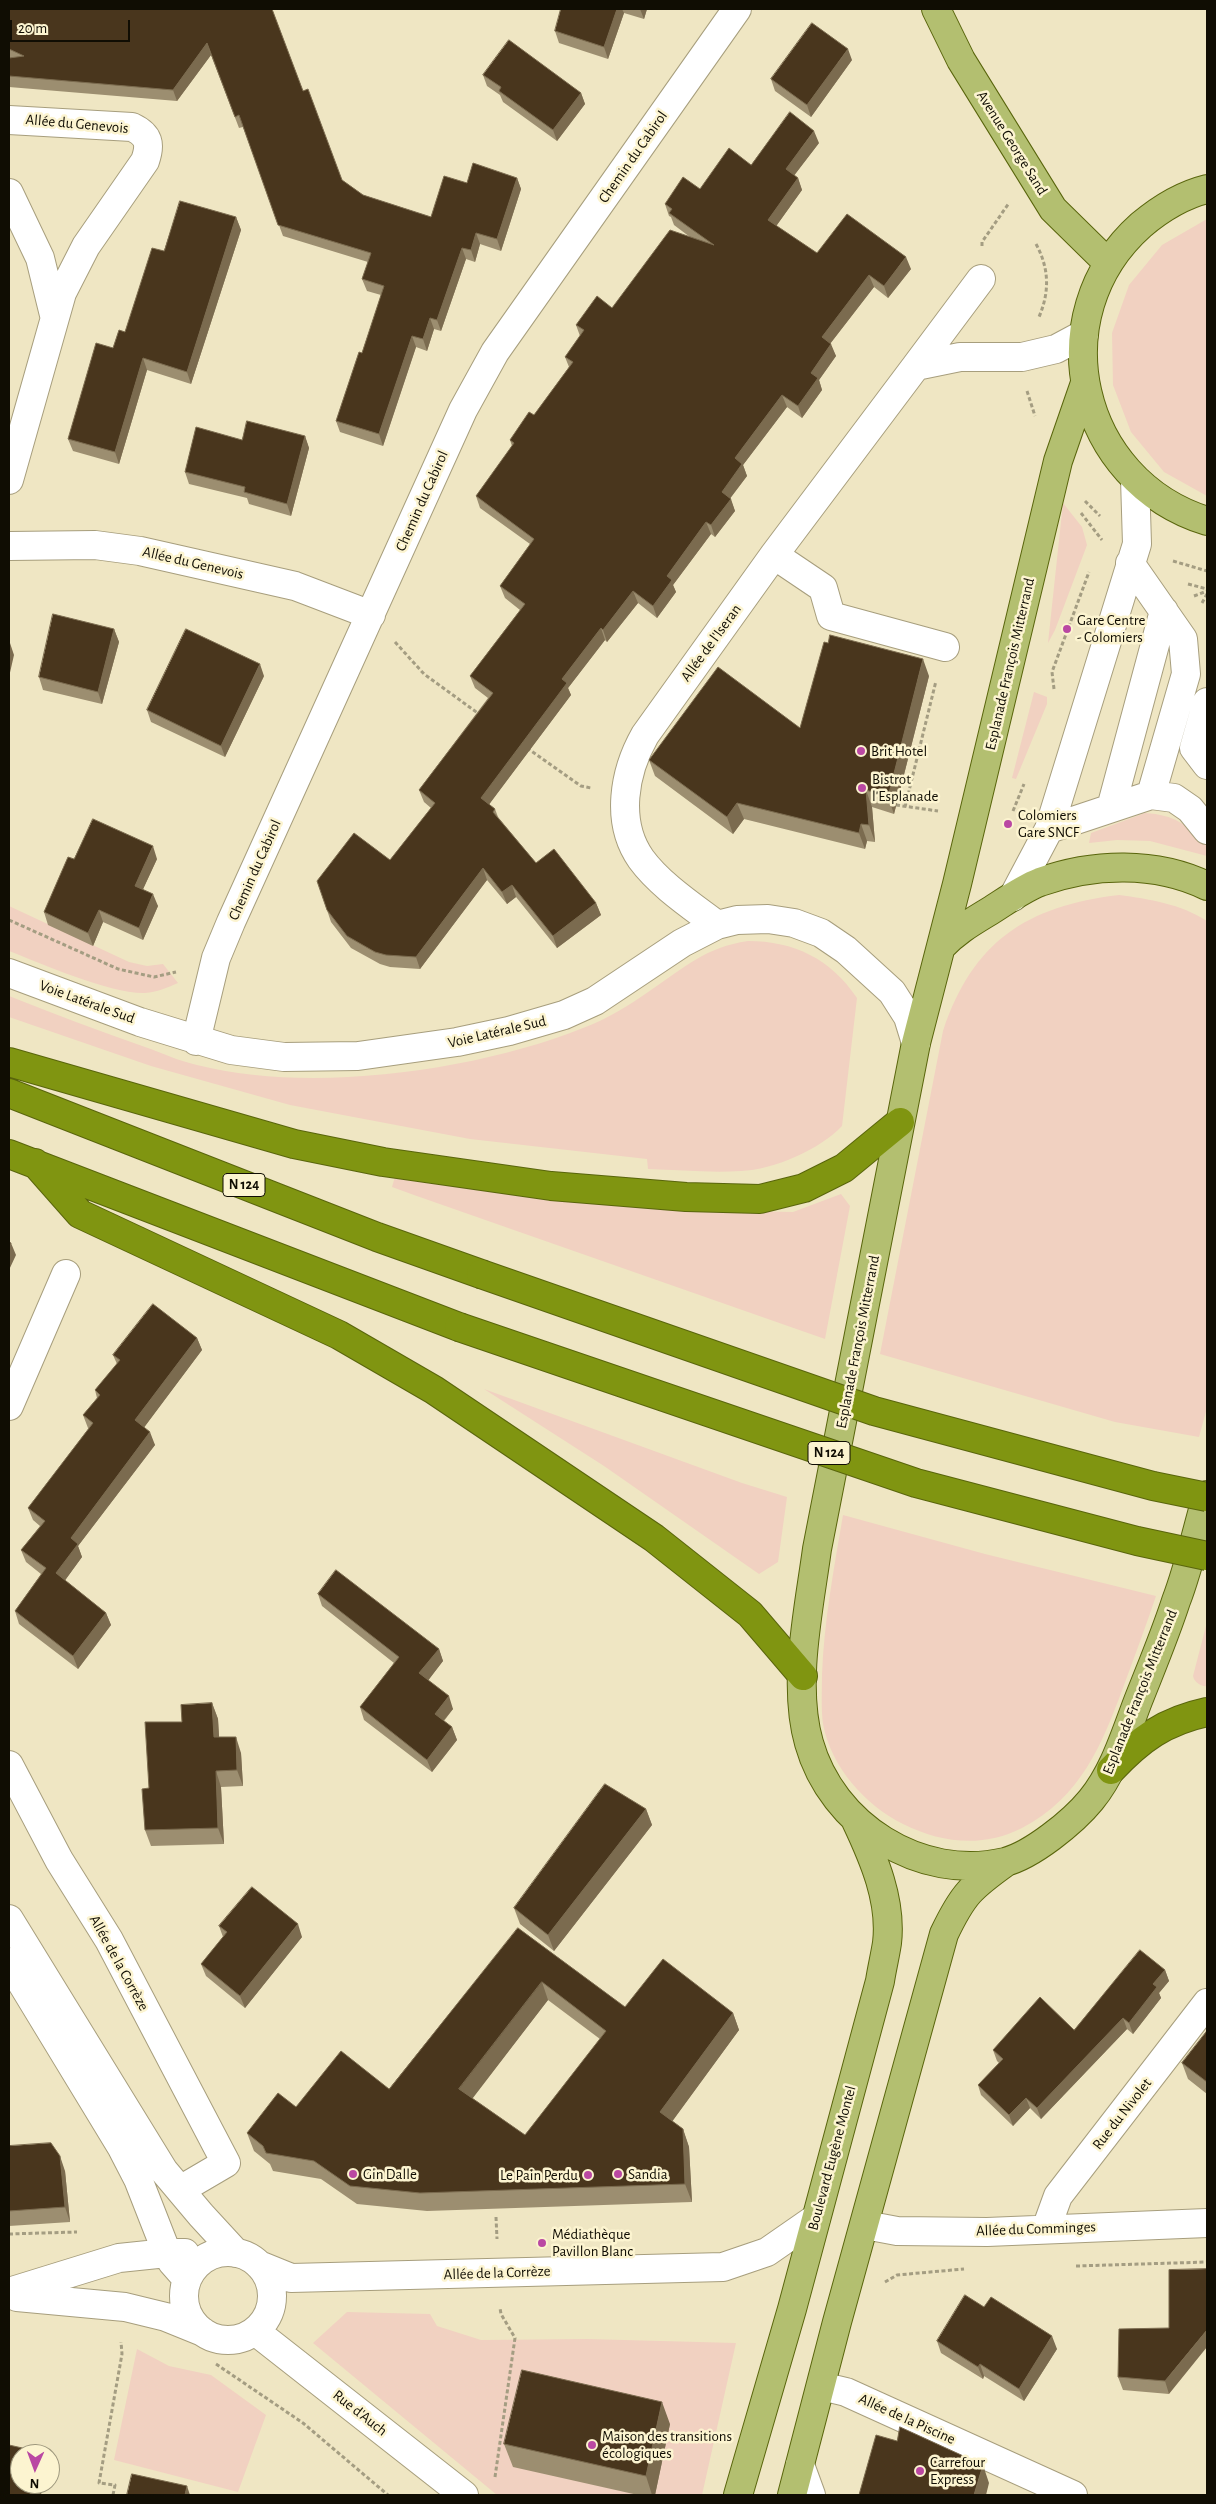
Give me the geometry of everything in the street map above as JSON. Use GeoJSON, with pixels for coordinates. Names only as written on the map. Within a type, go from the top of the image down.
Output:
{"type":"FeatureCollection","features":[{"type":"Feature","properties":{"kind":"highway"},"geometry":{"type":"LineString","coordinates":[[9,1062],[294,1144],[383,1162],[551,1186],[686,1197],[760,1199],[804,1188],[844,1168],[900,1122]]}},
{"type":"Feature","properties":{"kind":"highway","name":"N 124"},"geometry":{"type":"LineString","coordinates":[[9,1093],[377,1237],[874,1411],[1153,1486],[1207,1496]]}},
{"type":"Feature","properties":{"kind":"highway","name":"N 124"},"geometry":{"type":"LineString","coordinates":[[9,1154],[459,1327],[916,1482],[1137,1541],[1207,1556]]}},
{"type":"Feature","properties":{"kind":"highway"},"geometry":{"type":"LineString","coordinates":[[35,1163],[80,1214],[339,1335],[442,1396],[654,1538],[750,1614],[803,1676]]}},
{"type":"Feature","properties":{"kind":"highway"},"geometry":{"type":"LineString","coordinates":[[1111,1770],[1144,1738],[1166,1725],[1207,1712]]}},
{"type":"Feature","properties":{"kind":"main road","name":"Avenue George Sand"},"geometry":{"type":"LineString","coordinates":[[936,9],[961,60],[1053,209],[1108,263]]}},
{"type":"Feature","properties":{"kind":"main road","name":"Esplanade François Mitterrand"},"geometry":{"type":"LineString","coordinates":[[1207,189],[1177,200],[1147,220],[1133,233],[1108,263],[1090,306],[1084,334],[1082,358],[1089,404],[1107,445],[1135,479],[1170,506],[1207,521]]}},
{"type":"Feature","properties":{"kind":"main road","name":"Esplanade François Mitterrand"},"geometry":{"type":"LineString","coordinates":[[1085,383],[1058,461],[941,947],[916,1043],[817,1549],[803,1676],[802,1707],[808,1741],[815,1762],[840,1805],[856,1820],[892,1846],[932,1861],[960,1866],[1007,1861],[1038,1846],[1068,1823],[1090,1801],[1111,1770],[1177,1600],[1207,1496]]}},
{"type":"Feature","properties":{"kind":"main road"},"geometry":{"type":"LineString","coordinates":[[941,947],[962,928],[1013,896],[1039,883],[1068,874],[1125,867],[1180,876],[1207,886]]}},
{"type":"Feature","properties":{"kind":"main road","name":"Boulevard Eugène Montel"},"geometry":{"type":"LineString","coordinates":[[738,2495],[880,1981],[887,1941],[886,1903],[874,1858],[856,1820]]}},
{"type":"Feature","properties":{"kind":"main road"},"geometry":{"type":"LineString","coordinates":[[792,2495],[944,1934],[957,1906],[972,1887],[1007,1861]]}},
{"type":"Feature","properties":{"kind":"street","name":"Chemin du Cabirol"},"geometry":{"type":"LineString","coordinates":[[196,1040],[216,958],[462,410],[495,352],[737,9]]}},
{"type":"Feature","properties":{"kind":"street","name":"Allée du Genevois"},"geometry":{"type":"LineString","coordinates":[[9,120],[120,126],[142,132],[148,139],[150,146],[145,161],[78,259],[54,315],[48,346],[9,480]]}},
{"type":"Feature","properties":{"kind":"street","name":"Allée du Genevois"},"geometry":{"type":"LineString","coordinates":[[9,193],[40,258],[54,315]]}},
{"type":"Feature","properties":{"kind":"street","name":"Allée de l'Iseran"},"geometry":{"type":"LineString","coordinates":[[717,925],[661,880],[642,860],[630,840],[626,821],[626,792],[634,754],[645,734],[774,555],[981,279]]}},
{"type":"Feature","properties":{"kind":"street"},"geometry":{"type":"LineString","coordinates":[[916,366],[960,357],[1022,357],[1056,349],[1084,334]]}},
{"type":"Feature","properties":{"kind":"street"},"geometry":{"type":"LineString","coordinates":[[1013,896],[1049,829],[1137,544],[1135,479]]}},
{"type":"Feature","properties":{"kind":"street","name":"Allée du Genevois"},"geometry":{"type":"LineString","coordinates":[[9,546],[87,544],[140,551],[295,586],[371,615]]}},
{"type":"Feature","properties":{"kind":"street"},"geometry":{"type":"LineString","coordinates":[[774,555],[823,588],[831,616],[945,647]]}},
{"type":"Feature","properties":{"kind":"street"},"geometry":{"type":"LineString","coordinates":[[1130,563],[1183,639],[1186,674],[1151,795]]}},
{"type":"Feature","properties":{"kind":"street"},"geometry":{"type":"LineString","coordinates":[[1111,808],[1164,612]]}},
{"type":"Feature","properties":{"kind":"street"},"geometry":{"type":"LineString","coordinates":[[1207,703],[1194,748],[1207,765]]}},
{"type":"Feature","properties":{"kind":"street"},"geometry":{"type":"LineString","coordinates":[[1049,829],[1151,795],[1174,798],[1190,809],[1207,830]]}},
{"type":"Feature","properties":{"kind":"street","name":"Voie Latérale Sud"},"geometry":{"type":"LineString","coordinates":[[9,973],[97,1007],[196,1040],[257,1055],[319,1058],[403,1051],[509,1031],[564,1015],[595,1001],[682,943],[717,925],[737,920],[768,919],[794,923],[821,933],[846,950],[892,992],[908,1017],[916,1043]]}},
{"type":"Feature","properties":{"kind":"street"},"geometry":{"type":"LineString","coordinates":[[9,1406],[66,1274]]}},
{"type":"Feature","properties":{"kind":"street","name":"Allée de la Corrèze"},"geometry":{"type":"LineString","coordinates":[[9,1765],[59,1860],[109,1940],[226,2163],[180,2190]]}},
{"type":"Feature","properties":{"kind":"street","name":"Allée de la Corrèze"},"geometry":{"type":"LineString","coordinates":[[9,1919],[164,2171],[237,2257],[291,2278],[723,2267],[768,2252],[816,2218]]}},
{"type":"Feature","properties":{"kind":"street"},"geometry":{"type":"LineString","coordinates":[[9,1962],[122,2148],[138,2179],[167,2253],[172,2262],[187,2279]]}},
{"type":"Feature","properties":{"kind":"street","name":"Rue du Nivolet"},"geometry":{"type":"LineString","coordinates":[[1046,2229],[1058,2196],[1207,2003]]}},
{"type":"Feature","properties":{"kind":"street","name":"Allée du Comminges"},"geometry":{"type":"LineString","coordinates":[[865,2225],[897,2231],[987,2232],[1207,2222]]}},
{"type":"Feature","properties":{"kind":"street"},"geometry":{"type":"LineString","coordinates":[[9,2292],[119,2258],[167,2253],[237,2257],[268,2276],[272,2291],[272,2306],[265,2320],[255,2331],[243,2337],[229,2340],[215,2338],[166,2317],[125,2307],[9,2296]]}},
{"type":"Feature","properties":{"kind":"street"},"geometry":{"type":"LineString","coordinates":[[203,2332],[192,2322],[186,2310],[184,2296],[187,2279],[199,2263],[237,2257]]}},
{"type":"Feature","properties":{"kind":"street","name":"Rue d'Auch"},"geometry":{"type":"LineString","coordinates":[[255,2331],[464,2495]]}},
{"type":"Feature","properties":{"kind":"street","name":"Allée de la Piscine"},"geometry":{"type":"LineString","coordinates":[[821,2386],[846,2392],[1073,2495]]}},
{"type":"Feature","properties":{"kind":"street"},"geometry":{"type":"LineString","coordinates":[[800,2465],[811,2495]]}},
{"type":"Feature","properties":{"kind":"path"},"geometry":{"type":"LineString","coordinates":[[981,279],[982,242],[1013,197]]}},
{"type":"Feature","properties":{"kind":"path"},"geometry":{"type":"LineString","coordinates":[[1035,241],[1043,257],[1047,278],[1046,300],[1022,357],[1024,381],[1037,423]]}},
{"type":"Feature","properties":{"kind":"path"},"geometry":{"type":"LineString","coordinates":[[1099,544],[1102,529]]}},
{"type":"Feature","properties":{"kind":"path"},"geometry":{"type":"LineString","coordinates":[[1055,695],[1052,672],[1091,568]]}},
{"type":"Feature","properties":{"kind":"path"},"geometry":{"type":"LineString","coordinates":[[1192,597],[1207,591]]}},
{"type":"Feature","properties":{"kind":"path"},"geometry":{"type":"LineString","coordinates":[[371,615],[424,674],[486,719]]}},
{"type":"Feature","properties":{"kind":"path"},"geometry":{"type":"LineString","coordinates":[[904,807],[945,647]]}},
{"type":"Feature","properties":{"kind":"path"},"geometry":{"type":"LineString","coordinates":[[526,747],[580,786],[626,792]]}},
{"type":"Feature","properties":{"kind":"path"},"geometry":{"type":"LineString","coordinates":[[1011,814],[1026,778]]}},
{"type":"Feature","properties":{"kind":"path"},"geometry":{"type":"LineString","coordinates":[[896,805],[944,812]]}},
{"type":"Feature","properties":{"kind":"path"},"geometry":{"type":"LineString","coordinates":[[9,920],[118,969],[154,977],[175,972],[189,962],[196,953],[216,958]]}},
{"type":"Feature","properties":{"kind":"path"},"geometry":{"type":"LineString","coordinates":[[9,2234],[79,2232]]}},
{"type":"Feature","properties":{"kind":"path"},"geometry":{"type":"LineString","coordinates":[[1069,2266],[1207,2262]]}},
{"type":"Feature","properties":{"kind":"path"},"geometry":{"type":"LineString","coordinates":[[883,2283],[897,2275],[970,2269]]}},
{"type":"Feature","properties":{"kind":"path"},"geometry":{"type":"LineString","coordinates":[[495,2478],[515,2338],[501,2314],[500,2305]]}},
{"type":"Feature","properties":{"kind":"path"},"geometry":{"type":"LineString","coordinates":[[113,2495],[115,2485],[99,2483],[122,2354],[121,2338]]}},
{"type":"Feature","properties":{"kind":"path"},"geometry":{"type":"LineString","coordinates":[[209,2361],[303,2423],[388,2495]]}},
{"type":"Feature","properties":{"kind":"shaded area"},"geometry":{"type":"Polygon","coordinates":[[[1207,219],[1207,496],[1164,472],[1131,432],[1113,385],[1112,333],[1129,285],[1162,245],[1207,219]]]}},
{"type":"Feature","properties":{"kind":"shaded area"},"geometry":{"type":"Polygon","coordinates":[[[1063,503],[1082,527],[1087,545],[1055,630],[1048,643],[1063,503]]]}},
{"type":"Feature","properties":{"kind":"shaded area"},"geometry":{"type":"Polygon","coordinates":[[[1034,692],[1047,697],[1047,704],[1016,779],[1012,778],[1034,692]]]}},
{"type":"Feature","properties":{"kind":"shaded area"},"geometry":{"type":"Polygon","coordinates":[[[1145,813],[1172,818],[1186,826],[1207,845],[1207,856],[1150,841],[1117,840],[1089,843],[1091,833],[1145,813]]]}},
{"type":"Feature","properties":{"kind":"shaded area"},"geometry":{"type":"Polygon","coordinates":[[[1119,895],[1176,906],[1207,921],[1207,1408],[1199,1437],[1115,1422],[880,1354],[943,1031],[955,1000],[970,973],[988,951],[1008,933],[1031,919],[1057,908],[1086,900],[1119,895]]]}},
{"type":"Feature","properties":{"kind":"shaded area"},"geometry":{"type":"Polygon","coordinates":[[[9,906],[129,962],[147,966],[163,964],[178,983],[154,992],[145,993],[114,989],[9,951],[9,906]]]}},
{"type":"Feature","properties":{"kind":"shaded area"},"geometry":{"type":"Polygon","coordinates":[[[748,941],[781,944],[810,955],[835,973],[847,984],[857,998],[842,1126],[822,1143],[796,1157],[754,1170],[718,1172],[648,1169],[647,1159],[470,1139],[290,1105],[151,1066],[9,1017],[9,996],[184,1061],[242,1074],[290,1078],[392,1074],[493,1056],[540,1043],[583,1028],[627,1006],[696,959],[720,948],[748,941]]]}},
{"type":"Feature","properties":{"kind":"shaded area"},"geometry":{"type":"Polygon","coordinates":[[[396,1173],[688,1210],[793,1212],[841,1194],[850,1206],[825,1339],[392,1187],[396,1173]]]}},
{"type":"Feature","properties":{"kind":"shaded area"},"geometry":{"type":"Polygon","coordinates":[[[484,1389],[742,1483],[787,1497],[778,1562],[759,1574],[604,1466],[484,1389]]]}},
{"type":"Feature","properties":{"kind":"shaded area"},"geometry":{"type":"Polygon","coordinates":[[[843,1515],[985,1554],[1156,1596],[1116,1707],[1098,1748],[1087,1767],[1060,1801],[1022,1828],[1007,1834],[977,1841],[947,1839],[932,1835],[903,1824],[889,1816],[863,1795],[842,1770],[827,1740],[823,1724],[822,1675],[827,1615],[843,1515]]]}},
{"type":"Feature","properties":{"kind":"shaded area"},"geometry":{"type":"Polygon","coordinates":[[[1207,1622],[1207,1686],[1205,1686],[1196,1682],[1193,1676],[1207,1622]]]}},
{"type":"Feature","properties":{"kind":"shaded area"},"geometry":{"type":"Polygon","coordinates":[[[347,2312],[430,2314],[437,2326],[481,2340],[587,2339],[736,2343],[702,2495],[497,2495],[313,2343],[347,2312]]]}},
{"type":"Feature","properties":{"kind":"shaded area"},"geometry":{"type":"Polygon","coordinates":[[[137,2349],[169,2366],[211,2375],[266,2415],[238,2492],[114,2460],[137,2349]]]}},
{"type":"Feature","properties":{"kind":"building"},"geometry":{"type":"Polygon","coordinates":[[[9,9],[272,9],[303,91],[308,89],[342,180],[363,195],[431,217],[444,176],[467,183],[473,163],[517,178],[497,239],[476,233],[471,250],[462,248],[437,320],[430,318],[423,339],[412,336],[379,434],[336,421],[359,352],[362,353],[384,286],[362,279],[371,253],[278,225],[239,115],[235,117],[207,43],[173,90],[9,76],[9,58],[24,56],[9,49],[9,9]]]}},
{"type":"Feature","properties":{"kind":"building"},"geometry":{"type":"Polygon","coordinates":[[[561,9],[617,9],[604,47],[555,31],[561,9]]]}},
{"type":"Feature","properties":{"kind":"building"},"geometry":{"type":"Polygon","coordinates":[[[812,23],[848,49],[807,105],[771,79],[812,23]]]}},
{"type":"Feature","properties":{"kind":"building"},"geometry":{"type":"Polygon","coordinates":[[[509,40],[581,93],[553,130],[499,91],[501,87],[483,75],[509,40]]]}},
{"type":"Feature","properties":{"kind":"building"},"geometry":{"type":"Polygon","coordinates":[[[790,112],[814,131],[786,169],[798,178],[768,220],[817,253],[847,214],[906,257],[884,286],[869,275],[822,337],[831,344],[811,373],[818,378],[798,406],[782,395],[735,458],[742,464],[722,492],[731,499],[711,525],[706,522],[667,576],[672,580],[653,606],[633,591],[603,630],[601,628],[562,679],[567,683],[481,798],[495,809],[493,812],[536,863],[554,849],[596,903],[553,936],[512,885],[502,892],[483,868],[416,957],[386,955],[375,952],[347,936],[327,910],[317,881],[354,833],[390,860],[435,803],[419,790],[493,693],[470,676],[525,604],[500,586],[534,539],[476,496],[514,443],[510,440],[529,412],[534,415],[573,362],[565,357],[584,330],[576,325],[597,296],[612,308],[670,230],[714,245],[669,213],[672,209],[665,204],[683,177],[700,189],[729,148],[751,165],[790,112]]]}},
{"type":"Feature","properties":{"kind":"building"},"geometry":{"type":"Polygon","coordinates":[[[180,201],[236,217],[187,372],[143,358],[115,452],[68,439],[96,343],[113,348],[119,330],[125,332],[152,248],[164,251],[180,201]]]}},
{"type":"Feature","properties":{"kind":"building"},"geometry":{"type":"Polygon","coordinates":[[[247,421],[305,436],[287,504],[244,492],[245,487],[185,472],[196,427],[242,440],[247,421]]]}},
{"type":"Feature","properties":{"kind":"building"},"geometry":{"type":"Polygon","coordinates":[[[53,614],[114,629],[98,692],[39,677],[53,614]]]}},
{"type":"Feature","properties":{"kind":"building"},"geometry":{"type":"Polygon","coordinates":[[[186,629],[260,664],[221,746],[147,710],[186,629]]]}},
{"type":"Feature","properties":{"kind":"building"},"geometry":{"type":"Polygon","coordinates":[[[830,635],[923,659],[888,797],[866,790],[869,825],[861,824],[859,833],[737,803],[727,817],[649,760],[718,667],[800,728],[824,642],[828,643],[830,635]]]}},
{"type":"Feature","properties":{"kind":"building"},"geometry":{"type":"Polygon","coordinates":[[[93,819],[153,846],[135,886],[153,894],[139,928],[99,910],[88,933],[44,912],[68,857],[74,859],[93,819]]]}},
{"type":"Feature","properties":{"kind":"building"},"geometry":{"type":"Polygon","coordinates":[[[153,1304],[197,1338],[135,1420],[150,1432],[71,1538],[78,1544],[56,1573],[106,1613],[73,1656],[15,1611],[46,1568],[21,1550],[45,1521],[28,1508],[93,1423],[83,1415],[100,1395],[95,1390],[120,1360],[113,1355],[153,1304]]]}},
{"type":"Feature","properties":{"kind":"building"},"geometry":{"type":"Polygon","coordinates":[[[336,1570],[439,1649],[419,1673],[449,1696],[435,1714],[452,1727],[427,1760],[360,1707],[399,1657],[318,1594],[336,1570]]]}},
{"type":"Feature","properties":{"kind":"building"},"geometry":{"type":"Polygon","coordinates":[[[212,1703],[214,1737],[236,1737],[237,1770],[216,1771],[218,1828],[145,1830],[142,1789],[149,1788],[145,1722],[182,1722],[181,1705],[212,1703]]]}},
{"type":"Feature","properties":{"kind":"building"},"geometry":{"type":"Polygon","coordinates":[[[605,1784],[646,1809],[548,1935],[514,1908],[605,1784]]]}},
{"type":"Feature","properties":{"kind":"building"},"geometry":{"type":"Polygon","coordinates":[[[252,1887],[298,1924],[240,1996],[201,1964],[227,1932],[219,1926],[252,1887]]]}},
{"type":"Feature","properties":{"kind":"building"},"geometry":{"type":"Polygon","coordinates":[[[518,1928],[625,2007],[663,1959],[733,2013],[660,2112],[683,2129],[685,2184],[420,2193],[350,2186],[314,2161],[266,2153],[263,2146],[247,2133],[278,2093],[296,2107],[341,2051],[389,2089],[518,1928]],[[542,1982],[459,2089],[525,2135],[606,2031],[542,1982]]]}},
{"type":"Feature","properties":{"kind":"building"},"geometry":{"type":"Polygon","coordinates":[[[1140,1950],[1165,1970],[1153,1984],[1157,1987],[1129,2023],[1123,2018],[1037,2108],[1026,2098],[1009,2115],[978,2085],[1003,2059],[993,2050],[1040,1997],[1074,2030],[1140,1950]]]}},
{"type":"Feature","properties":{"kind":"building"},"geometry":{"type":"Polygon","coordinates":[[[1207,2031],[1207,2082],[1182,2063],[1207,2031]]]}},
{"type":"Feature","properties":{"kind":"building"},"geometry":{"type":"Polygon","coordinates":[[[51,2143],[60,2156],[65,2207],[9,2211],[9,2146],[51,2143]]]}},
{"type":"Feature","properties":{"kind":"building"},"geometry":{"type":"Polygon","coordinates":[[[1207,2269],[1207,2330],[1165,2381],[1118,2377],[1119,2329],[1169,2328],[1169,2270],[1207,2269]]]}},
{"type":"Feature","properties":{"kind":"building"},"geometry":{"type":"Polygon","coordinates":[[[965,2295],[984,2307],[991,2297],[1052,2336],[1019,2389],[980,2364],[978,2367],[937,2341],[965,2295]]]}},
{"type":"Feature","properties":{"kind":"building","name":"Maison des transitions écologiques"},"geometry":{"type":"Polygon","coordinates":[[[522,2370],[662,2402],[646,2476],[504,2444],[522,2370]]]}},
{"type":"Feature","properties":{"kind":"building","name":"Carrefour Express"},"geometry":{"type":"Polygon","coordinates":[[[900,2427],[983,2465],[974,2495],[859,2495],[876,2435],[897,2441],[900,2427]]]}},
{"type":"Feature","properties":{"kind":"building"},"geometry":{"type":"Polygon","coordinates":[[[9,2445],[10,2494],[30,2494],[9,2495],[9,2445]]]}},
{"type":"Feature","properties":{"kind":"building"},"geometry":{"type":"Polygon","coordinates":[[[132,2474],[187,2486],[185,2495],[127,2495],[132,2474]]]}},
{"type":"Feature","properties":{"kind":"place","name":"Gare Centre - Colomiers"},"geometry":{"type":"Point","coordinates":[1067,629]}},
{"type":"Feature","properties":{"kind":"place","name":"Brit Hotel"},"geometry":{"type":"Point","coordinates":[861,751]}},
{"type":"Feature","properties":{"kind":"place","name":"Bistrot l'Esplanade"},"geometry":{"type":"Point","coordinates":[862,788]}},
{"type":"Feature","properties":{"kind":"place","name":"Colomiers Gare SNCF"},"geometry":{"type":"Point","coordinates":[1008,824]}},
{"type":"Feature","properties":{"kind":"place","name":"Gin Dalle"},"geometry":{"type":"Point","coordinates":[353,2174]}},
{"type":"Feature","properties":{"kind":"place","name":"Sandia"},"geometry":{"type":"Point","coordinates":[618,2174]}},
{"type":"Feature","properties":{"kind":"place","name":"Le Pain Perdu"},"geometry":{"type":"Point","coordinates":[588,2175]}},
{"type":"Feature","properties":{"kind":"place","name":"Médiathèque Pavillon Blanc"},"geometry":{"type":"Point","coordinates":[542,2243]}},
{"type":"Feature","properties":{"kind":"place","name":"Maison des transitions écologiques"},"geometry":{"type":"Point","coordinates":[592,2445]}},
{"type":"Feature","properties":{"kind":"place","name":"Carrefour Express"},"geometry":{"type":"Point","coordinates":[920,2471]}}]}
